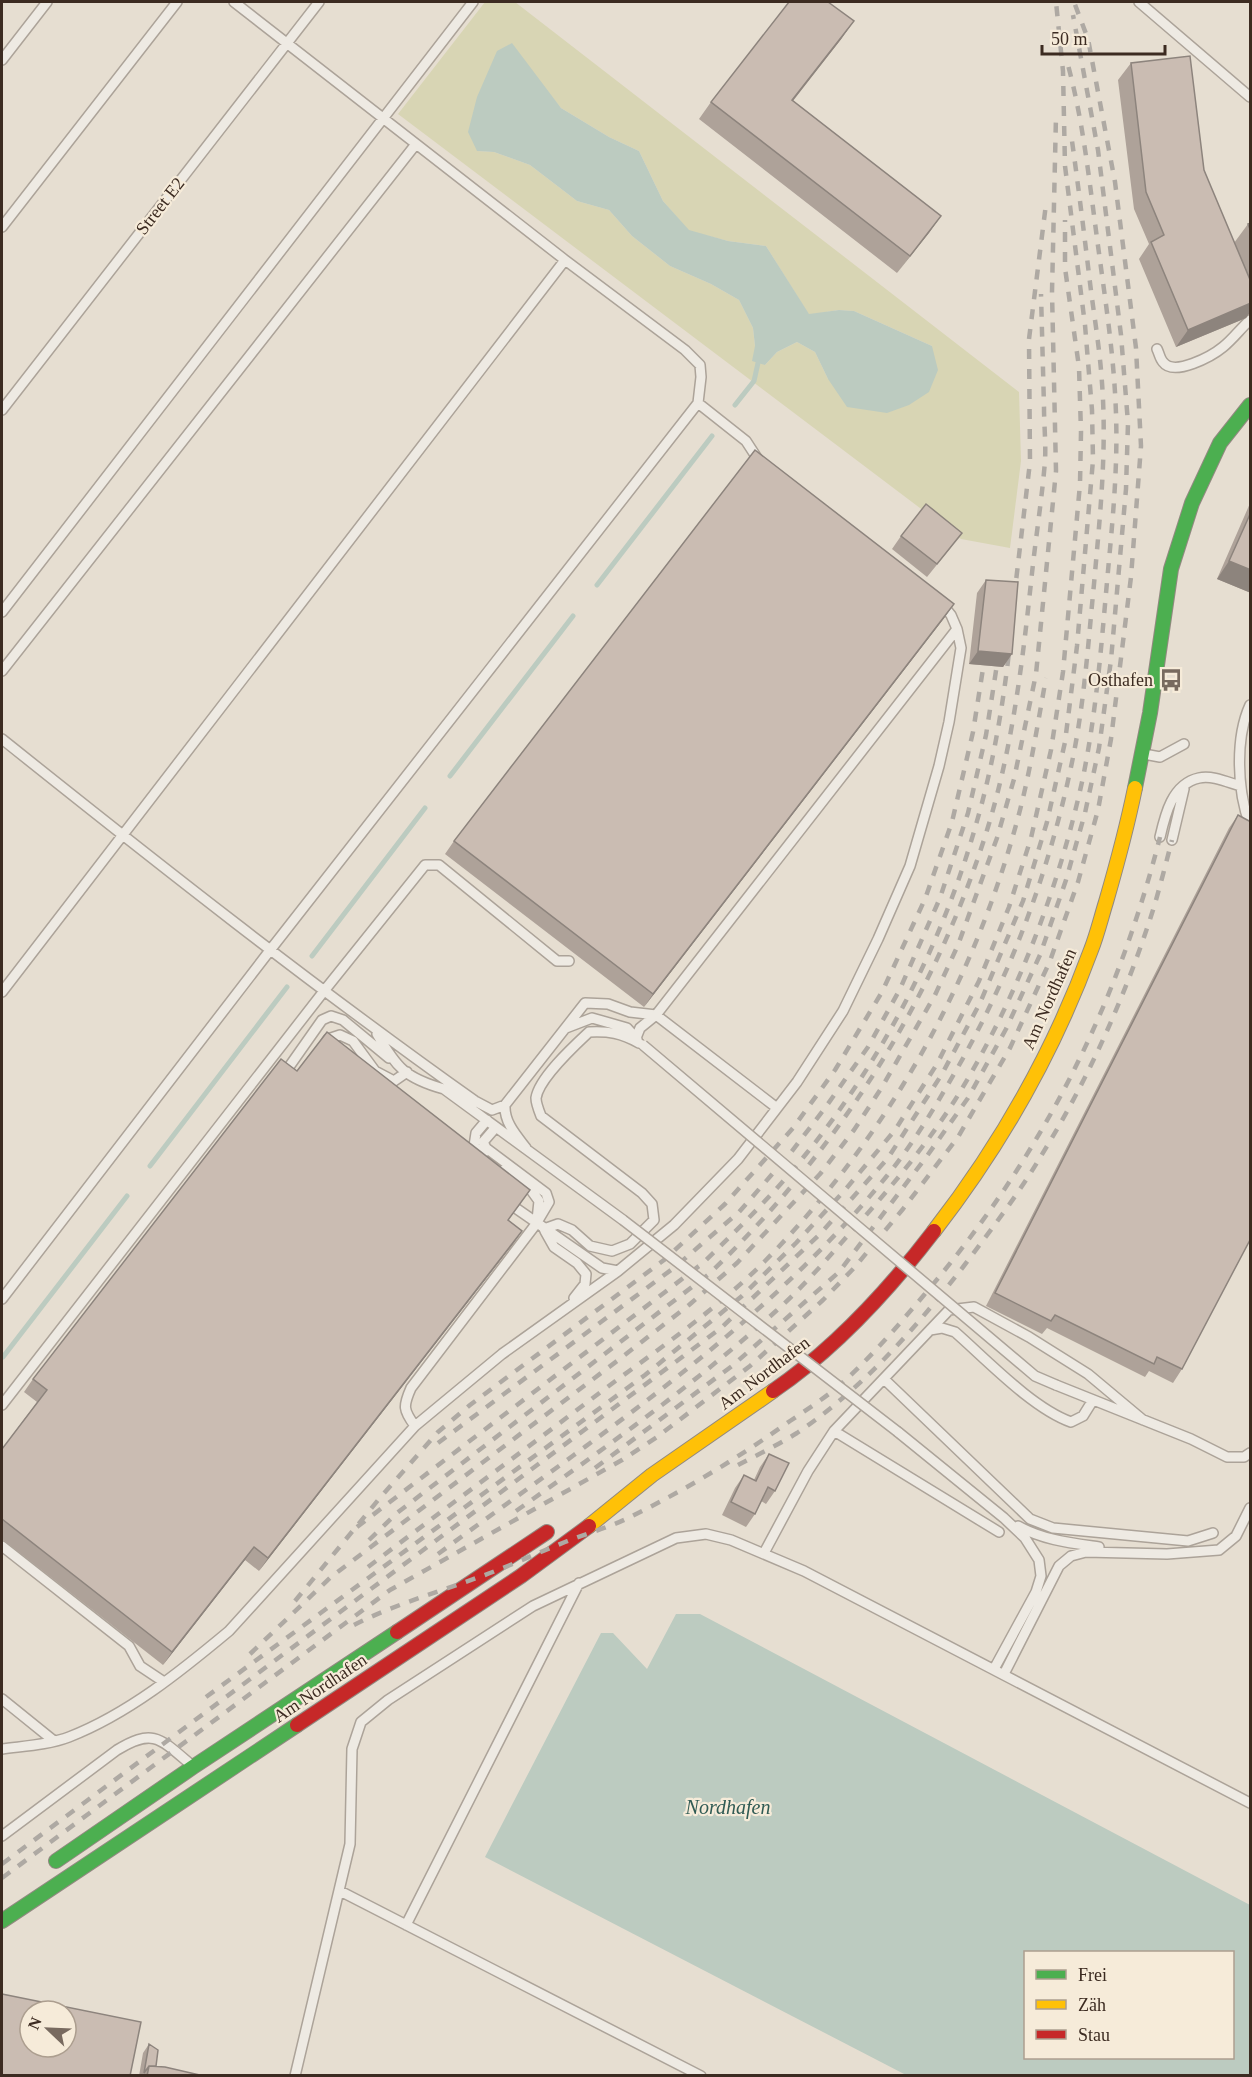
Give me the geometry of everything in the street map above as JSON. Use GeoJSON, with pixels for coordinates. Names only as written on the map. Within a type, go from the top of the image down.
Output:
{"type":"FeatureCollection","features":[{"type":"Feature","properties":{"kind":"main road","name":"Am Nordhafen"},"geometry":{"type":"LineString","coordinates":[[2,1921],[521,1576],[600,1518],[652,1475],[803,1371],[860,1318],[915,1256],[963,1194],[1012,1117],[1054,1039],[1092,949],[1125,837],[1150,713],[1171,569],[1192,503],[1220,443],[1251,405]]}},
{"type":"Feature","properties":{"kind":"main road","name":"Am Nordhafen"},"geometry":{"type":"LineString","coordinates":[[601,1498],[652,1475]]}},
{"type":"Feature","properties":{"kind":"main road","name":"Am Nordhafen"},"geometry":{"type":"LineString","coordinates":[[41,1871],[561,1522]]}},
{"type":"Feature","properties":{"kind":"lane"},"geometry":{"type":"LineString","coordinates":[[2,60],[47,2]]}},
{"type":"Feature","properties":{"kind":"lane"},"geometry":{"type":"LineString","coordinates":[[2,227],[177,2]]}},
{"type":"Feature","properties":{"kind":"lane"},"geometry":{"type":"LineString","coordinates":[[2,1299],[271,949],[698,403],[700,365],[685,350],[565,260],[234,2]]}},
{"type":"Feature","properties":{"kind":"lane","name":"Street E2"},"geometry":{"type":"LineString","coordinates":[[2,410],[319,2]]}},
{"type":"Feature","properties":{"kind":"lane"},"geometry":{"type":"LineString","coordinates":[[2,612],[473,2]]}},
{"type":"Feature","properties":{"kind":"lane"},"geometry":{"type":"LineString","coordinates":[[1139,2],[1251,97]]}},
{"type":"Feature","properties":{"kind":"lane"},"geometry":{"type":"LineString","coordinates":[[2,671],[416,144]]}},
{"type":"Feature","properties":{"kind":"lane"},"geometry":{"type":"LineString","coordinates":[[2,992],[565,260]]}},
{"type":"Feature","properties":{"kind":"lane"},"geometry":{"type":"LineString","coordinates":[[1158,349],[1163,362],[1170,368],[1179,368],[1223,347],[1251,320]]}},
{"type":"Feature","properties":{"kind":"lane"},"geometry":{"type":"LineString","coordinates":[[698,403],[746,441],[755,458],[765,465]]}},
{"type":"Feature","properties":{"kind":"lane"},"geometry":{"type":"LineString","coordinates":[[2,1749],[54,1741],[92,1727],[144,1696],[196,1659],[229,1631],[415,1426],[502,1354],[618,1271],[674,1225],[738,1160],[797,1082],[843,1011],[879,939],[910,866],[939,766],[961,648],[957,628],[951,615],[936,597]]}},
{"type":"Feature","properties":{"kind":"lane"},"geometry":{"type":"LineString","coordinates":[[639,1041],[640,1028],[656,1015],[957,628]]}},
{"type":"Feature","properties":{"kind":"lane"},"geometry":{"type":"LineString","coordinates":[[1251,705],[1245,716],[1239,767],[1240,786],[1251,825]]}},
{"type":"Feature","properties":{"kind":"lane"},"geometry":{"type":"LineString","coordinates":[[2,739],[123,836],[374,1029],[475,1101],[492,1110],[505,1105],[585,1003],[608,1004],[630,1012],[656,1015],[777,1108]]}},
{"type":"Feature","properties":{"kind":"lane"},"geometry":{"type":"LineString","coordinates":[[1142,753],[1160,758],[1184,744]]}},
{"type":"Feature","properties":{"kind":"lane"},"geometry":{"type":"LineString","coordinates":[[1160,837],[1172,798],[1186,784],[1199,778],[1214,778],[1240,786]]}},
{"type":"Feature","properties":{"kind":"lane"},"geometry":{"type":"LineString","coordinates":[[1172,840],[1180,799],[1186,784]]}},
{"type":"Feature","properties":{"kind":"lane"},"geometry":{"type":"LineString","coordinates":[[2,1405],[324,991],[425,865],[439,865],[557,961],[569,961]]}},
{"type":"Feature","properties":{"kind":"lane"},"geometry":{"type":"LineString","coordinates":[[280,1078],[322,1020],[331,1016],[343,1020],[419,1082],[444,1089],[548,1163],[898,1432],[1004,1518],[1025,1538],[1039,1560],[1041,1576],[1036,1592],[994,1669]]}},
{"type":"Feature","properties":{"kind":"lane"},"geometry":{"type":"LineString","coordinates":[[564,1029],[592,1018],[627,1028],[639,1041],[1035,1376],[1191,1439],[1227,1457],[1244,1457],[1251,1453]]}},
{"type":"Feature","properties":{"kind":"lane"},"geometry":{"type":"LineString","coordinates":[[374,1029],[393,1062]]}},
{"type":"Feature","properties":{"kind":"lane"},"geometry":{"type":"LineString","coordinates":[[540,1227],[558,1224],[572,1230],[590,1246],[612,1251],[630,1244],[654,1220],[652,1204],[642,1193],[541,1116],[536,1100],[541,1086],[565,1054],[589,1032],[611,1031],[639,1041]]}},
{"type":"Feature","properties":{"kind":"lane"},"geometry":{"type":"LineString","coordinates":[[322,1048],[328,1039],[340,1035],[353,1041],[375,1071],[394,1080],[407,1072]]}},
{"type":"Feature","properties":{"kind":"lane"},"geometry":{"type":"LineString","coordinates":[[505,1105],[504,1114],[525,1148]]}},
{"type":"Feature","properties":{"kind":"lane"},"geometry":{"type":"LineString","coordinates":[[487,1120],[476,1133],[474,1146],[531,1190],[539,1201],[540,1227],[554,1247],[577,1263],[586,1274],[585,1284],[570,1305]]}},
{"type":"Feature","properties":{"kind":"lane"},"geometry":{"type":"LineString","coordinates":[[415,1426],[407,1416],[405,1403],[411,1388],[540,1227],[549,1202],[546,1193],[486,1148],[483,1142],[496,1126]]}},
{"type":"Feature","properties":{"kind":"lane"},"geometry":{"type":"LineString","coordinates":[[517,1209],[602,1268],[618,1271]]}},
{"type":"Feature","properties":{"kind":"lane"},"geometry":{"type":"LineString","coordinates":[[764,1553],[808,1471],[834,1431],[949,1310],[974,1307],[1029,1337],[1088,1374],[1143,1420]]}},
{"type":"Feature","properties":{"kind":"lane"},"geometry":{"type":"LineString","coordinates":[[930,1330],[942,1328],[955,1332],[1018,1388],[1055,1416],[1071,1422],[1083,1416],[1093,1400]]}},
{"type":"Feature","properties":{"kind":"lane"},"geometry":{"type":"LineString","coordinates":[[884,1379],[1030,1520],[1053,1528],[1188,1541],[1213,1533]]}},
{"type":"Feature","properties":{"kind":"lane"},"geometry":{"type":"LineString","coordinates":[[834,1431],[999,1532]]}},
{"type":"Feature","properties":{"kind":"lane"},"geometry":{"type":"LineString","coordinates":[[1004,1674],[1059,1566],[1071,1556],[1086,1552],[1167,1554],[1219,1550],[1236,1536],[1251,1508]]}},
{"type":"Feature","properties":{"kind":"lane"},"geometry":{"type":"LineString","coordinates":[[1004,1518],[1041,1537],[1125,1552]]}},
{"type":"Feature","properties":{"kind":"lane"},"geometry":{"type":"LineString","coordinates":[[295,2076],[350,1844],[352,1749],[361,1722],[388,1700],[524,1613],[579,1583],[676,1538],[706,1534],[731,1540],[804,1571],[1251,1803]]}},
{"type":"Feature","properties":{"kind":"lane"},"geometry":{"type":"LineString","coordinates":[[2,1546],[129,1646],[140,1666],[164,1682]]}},
{"type":"Feature","properties":{"kind":"lane"},"geometry":{"type":"LineString","coordinates":[[406,1925],[579,1583]]}},
{"type":"Feature","properties":{"kind":"lane"},"geometry":{"type":"LineString","coordinates":[[2,1699],[54,1741]]}},
{"type":"Feature","properties":{"kind":"lane"},"geometry":{"type":"LineString","coordinates":[[2,1836],[136,1738],[152,1737],[164,1743],[193,1767]]}},
{"type":"Feature","properties":{"kind":"lane"},"geometry":{"type":"LineString","coordinates":[[340,1891],[701,2076]]}},
{"type":"Feature","properties":{"kind":"shaded area"},"geometry":{"type":"Polygon","coordinates":[[[485,2],[515,2],[1019,392],[1021,461],[1010,548],[961,539],[398,114],[485,2]],[[538,80],[477,151],[494,152],[530,165],[577,201],[609,210],[632,236],[670,266],[711,284],[739,300],[753,328],[755,346],[765,365],[777,352],[797,342],[815,352],[828,379],[932,346],[854,311],[838,310],[809,315],[766,246],[728,241],[689,231],[663,201],[639,151],[609,137],[561,108],[538,80]]]}},
{"type":"Feature","properties":{"kind":"water"},"geometry":{"type":"Polygon","coordinates":[[[512,43],[561,108],[609,137],[639,151],[663,201],[689,230],[728,241],[766,246],[809,314],[839,310],[854,311],[932,346],[938,370],[929,392],[909,405],[887,413],[847,407],[828,379],[815,352],[797,342],[777,352],[765,365],[752,361],[755,346],[753,328],[739,300],[711,284],[670,266],[632,236],[609,210],[577,201],[530,165],[494,152],[477,151],[468,132],[477,97],[497,51],[512,43]]]}},
{"type":"Feature","properties":{"kind":"water","name":"Nordhafen"},"geometry":{"type":"Polygon","coordinates":[[[676,1614],[700,1614],[1250,1905],[1250,2075],[906,2075],[485,1857],[601,1633],[613,1633],[647,1669],[676,1614]]]}},
{"type":"Feature","properties":{"kind":"building"},"geometry":{"type":"Polygon","coordinates":[[[789,2],[828,2],[854,21],[792,100],[941,216],[910,256],[711,102],[789,2]]]}},
{"type":"Feature","properties":{"kind":"building"},"geometry":{"type":"Polygon","coordinates":[[[1190,56],[1204,170],[1251,282],[1251,303],[1188,330],[1151,242],[1164,235],[1146,192],[1131,63],[1190,56]]]}},
{"type":"Feature","properties":{"kind":"building"},"geometry":{"type":"Polygon","coordinates":[[[755,450],[954,604],[653,994],[454,841],[755,450]]]}},
{"type":"Feature","properties":{"kind":"building"},"geometry":{"type":"Polygon","coordinates":[[[926,504],[962,533],[937,564],[901,536],[926,504]]]}},
{"type":"Feature","properties":{"kind":"building"},"geometry":{"type":"Polygon","coordinates":[[[1251,512],[1251,570],[1229,561],[1251,512]]]}},
{"type":"Feature","properties":{"kind":"building"},"geometry":{"type":"Polygon","coordinates":[[[986,580],[1018,582],[1012,654],[978,651],[986,580]]]}},
{"type":"Feature","properties":{"kind":"building"},"geometry":{"type":"Polygon","coordinates":[[[1238,815],[1251,822],[1251,1238],[1182,1369],[1157,1357],[1154,1364],[1055,1315],[1051,1321],[995,1293],[1238,815]]]}},
{"type":"Feature","properties":{"kind":"building"},"geometry":{"type":"Polygon","coordinates":[[[327,1032],[530,1190],[508,1220],[522,1231],[268,1558],[254,1547],[172,1652],[2,1519],[2,1449],[47,1390],[33,1379],[281,1059],[297,1071],[327,1032]]]}},
{"type":"Feature","properties":{"kind":"building"},"geometry":{"type":"Polygon","coordinates":[[[769,1454],[789,1463],[775,1491],[768,1487],[755,1514],[731,1502],[744,1475],[756,1481],[769,1454]]]}},
{"type":"Feature","properties":{"kind":"building"},"geometry":{"type":"Polygon","coordinates":[[[2,1994],[27,1999],[18,1999],[18,2059],[78,2059],[78,2009],[141,2022],[130,2076],[2,2076],[2,1994]]]}},
{"type":"Feature","properties":{"kind":"building"},"geometry":{"type":"Polygon","coordinates":[[[149,2044],[158,2050],[156,2066],[149,2066],[144,2073],[149,2044]]]}},
{"type":"Feature","properties":{"kind":"building"},"geometry":{"type":"Polygon","coordinates":[[[149,2066],[165,2067],[204,2076],[147,2076],[149,2066]]]}},
{"type":"Feature","properties":{"kind":"waterway"},"geometry":{"type":"LineString","coordinates":[[735,405],[754,381],[758,363]]}},
{"type":"Feature","properties":{"kind":"waterway"},"geometry":{"type":"LineString","coordinates":[[597,585],[712,436]]}},
{"type":"Feature","properties":{"kind":"waterway"},"geometry":{"type":"LineString","coordinates":[[450,776],[573,616]]}},
{"type":"Feature","properties":{"kind":"waterway"},"geometry":{"type":"LineString","coordinates":[[312,956],[425,808]]}},
{"type":"Feature","properties":{"kind":"waterway"},"geometry":{"type":"LineString","coordinates":[[150,1166],[287,987]]}},
{"type":"Feature","properties":{"kind":"waterway"},"geometry":{"type":"LineString","coordinates":[[3,1357],[127,1196]]}},
{"type":"Feature","properties":{"kind":"railway"},"geometry":{"type":"LineString","coordinates":[[2,1864],[721,1328],[821,1233],[888,1158],[942,1074],[980,1003],[1023,901],[1047,822],[1065,742],[1077,646],[1093,460],[1092,410],[1085,325],[1065,166],[1063,71],[1056,2]]}},
{"type":"Feature","properties":{"kind":"railway"},"geometry":{"type":"LineString","coordinates":[[2,1878],[390,1590],[622,1460],[657,1437],[750,1366],[823,1300],[854,1268],[903,1209],[958,1137],[1010,1048],[1050,961],[1078,882],[1098,810],[1111,739],[1131,577],[1141,446],[1136,348],[1115,182],[1088,39],[1074,2]]}},
{"type":"Feature","properties":{"kind":"railway"},"geometry":{"type":"LineString","coordinates":[[595,1468],[732,1366],[839,1272],[968,1098],[1006,1029],[1040,955],[1066,880],[1085,813],[1099,748],[1111,660],[1126,489],[1128,423],[1121,335],[1098,150],[1073,15]]}},
{"type":"Feature","properties":{"kind":"railway"},"geometry":{"type":"LineString","coordinates":[[516,1511],[682,1390],[786,1302],[824,1263],[906,1168],[955,1100],[996,1026],[1032,946],[1072,823],[1087,757],[1100,657],[1115,477],[1116,414],[1111,342],[1084,144],[1068,65]]}},
{"type":"Feature","properties":{"kind":"railway"},"geometry":{"type":"LineString","coordinates":[[250,1654],[331,1577],[617,1361],[689,1305],[737,1263],[820,1174],[854,1130],[882,1087],[935,995],[958,945],[997,838],[1014,779],[1036,674],[1056,471],[1052,292],[1056,116]]}},
{"type":"Feature","properties":{"kind":"railway"},"geometry":{"type":"LineString","coordinates":[[438,1554],[674,1379],[786,1284],[838,1232],[886,1177],[918,1133],[968,1049],[1006,971],[1050,851],[1071,767],[1085,676],[1102,483],[1103,408],[1099,348],[1072,141]]}},
{"type":"Feature","properties":{"kind":"railway"},"geometry":{"type":"LineString","coordinates":[[1014,598],[1030,462],[1029,339],[1046,204]]}},
{"type":"Feature","properties":{"kind":"railway"},"geometry":{"type":"LineString","coordinates":[[206,1697],[645,1375],[742,1296],[845,1190],[895,1130],[937,1064],[979,981],[1009,907],[1031,838],[1051,750],[1063,672],[1080,484],[1081,432],[1079,367],[1065,268],[1065,220]]}},
{"type":"Feature","properties":{"kind":"railway"},"geometry":{"type":"LineString","coordinates":[[369,1540],[397,1513],[709,1274],[756,1227],[800,1176],[840,1124],[877,1069],[910,1012],[940,952],[966,891],[997,796],[1011,733],[1025,637],[1045,461],[1041,294]]}},
{"type":"Feature","properties":{"kind":"railway"},"geometry":{"type":"LineString","coordinates":[[357,1527],[703,1263],[782,1183],[834,1117],[886,1038],[929,953],[947,910],[977,821],[988,778],[1001,710],[1010,643]]}},
{"type":"Feature","properties":{"kind":"railway"},"geometry":{"type":"LineString","coordinates":[[295,1601],[438,1432],[470,1405],[664,1260],[725,1204],[793,1128],[835,1070],[882,992],[925,899],[952,822],[973,732],[985,656]]}},
{"type":"Feature","properties":{"kind":"railway"},"geometry":{"type":"LineString","coordinates":[[438,1443],[675,1267],[739,1212],[789,1155],[825,1108],[868,1047],[900,989],[940,898],[968,813],[986,735],[998,658]]}},
{"type":"Feature","properties":{"kind":"railway"},"geometry":{"type":"LineString","coordinates":[[368,1567],[708,1312],[765,1261],[851,1162],[888,1108],[922,1052],[979,935],[1020,810],[1046,678]]}},
{"type":"Feature","properties":{"kind":"railway"},"geometry":{"type":"LineString","coordinates":[[354,1625],[401,1604],[492,1572],[626,1519],[648,1508],[751,1448],[829,1394],[858,1368],[903,1320],[966,1243],[1004,1190],[1038,1136],[1097,1022],[1142,901],[1160,837]]}},
{"type":"Feature","properties":{"kind":"railway"},"geometry":{"type":"LineString","coordinates":[[738,1465],[775,1446],[821,1416],[886,1357],[963,1267],[1013,1199],[1075,1097],[1118,1005],[1156,901],[1172,840]]}},
{"type":"Feature","properties":{"kind":"traffic: fast"},"geometry":{"type":"LineString","coordinates":[[1135,788],[1150,713],[1171,569],[1192,503],[1220,443],[1250,405]]}},
{"type":"Feature","properties":{"kind":"traffic: fast"},"geometry":{"type":"LineString","coordinates":[[56,1861],[397,1632]]}},
{"type":"Feature","properties":{"kind":"traffic: fast"},"geometry":{"type":"LineString","coordinates":[[2,1921],[297,1725]]}},
{"type":"Feature","properties":{"kind":"traffic: slow"},"geometry":{"type":"LineString","coordinates":[[934,1231],[1003,1131],[1060,1025],[1095,938],[1118,860],[1135,788]]}},
{"type":"Feature","properties":{"kind":"traffic: slow"},"geometry":{"type":"LineString","coordinates":[[589,1526],[652,1475],[773,1391]]}},
{"type":"Feature","properties":{"kind":"traffic: jam"},"geometry":{"type":"LineString","coordinates":[[773,1391],[818,1356],[860,1317],[934,1231]]}},
{"type":"Feature","properties":{"kind":"traffic: jam"},"geometry":{"type":"LineString","coordinates":[[297,1725],[521,1576],[589,1526]]}},
{"type":"Feature","properties":{"kind":"traffic: jam"},"geometry":{"type":"LineString","coordinates":[[397,1632],[547,1532]]}},
{"type":"Feature","properties":{"kind":"place","name":"Osthafen"},"geometry":{"type":"Point","coordinates":[1171,680]}}]}
